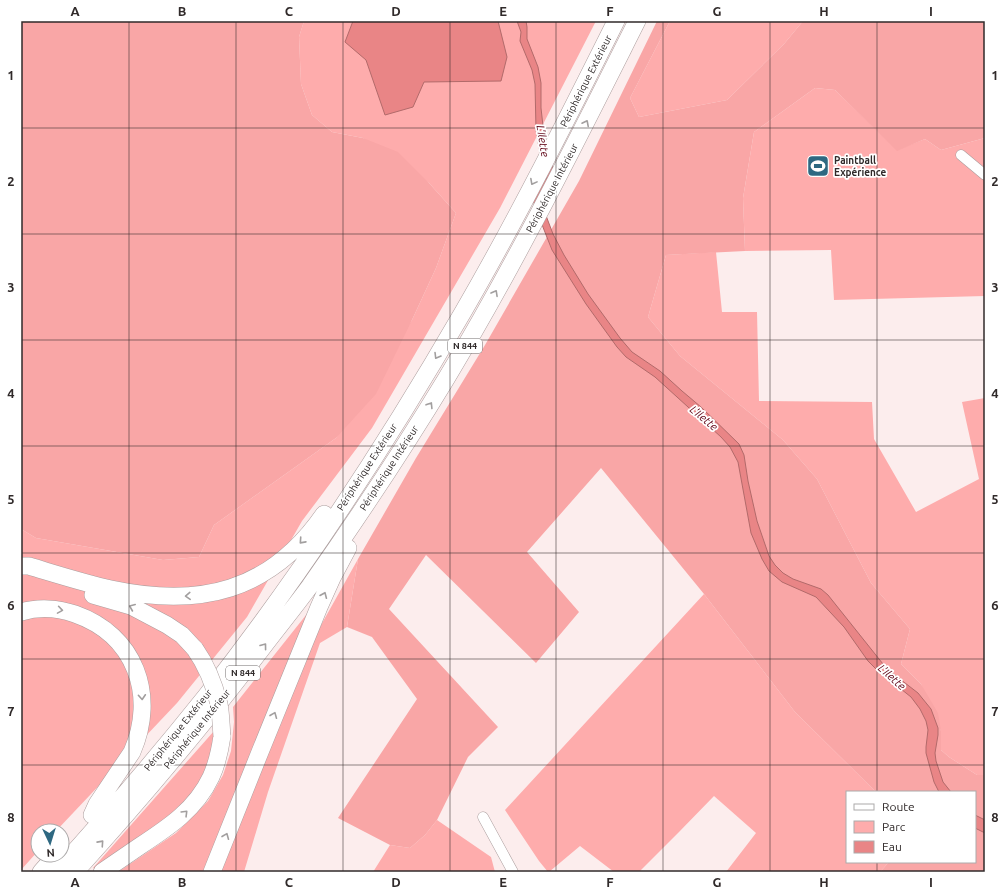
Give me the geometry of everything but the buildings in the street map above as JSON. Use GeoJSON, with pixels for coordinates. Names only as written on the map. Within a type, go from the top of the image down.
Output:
{"type":"FeatureCollection","features":[{"type":"Feature","properties":{"kind":"highway","name":"Périphérique Extérieur"},"geometry":{"type":"LineString","coordinates":[[56,872],[150,765],[232,662],[294,577],[357,484],[464,311],[558,135],[616,21]]}},
{"type":"Feature","properties":{"kind":"highway","name":"Périphérique Intérieur"},"geometry":{"type":"LineString","coordinates":[[75,872],[118,825],[241,676],[308,588],[394,462],[446,379],[486,310],[568,158],[637,21]]}},
{"type":"Feature","properties":{"kind":"highway"},"geometry":{"type":"LineString","coordinates":[[212,872],[332,578],[344,553],[392,482],[394,462]]}},
{"type":"Feature","properties":{"kind":"highway"},"geometry":{"type":"LineString","coordinates":[[21,566],[29,566],[111,588],[154,595],[200,595],[218,592],[250,581],[282,561],[296,549],[338,495],[357,484]]}},
{"type":"Feature","properties":{"kind":"highway"},"geometry":{"type":"LineString","coordinates":[[21,571],[56,584],[131,606],[167,625],[182,636],[195,649],[203,661],[209,673],[219,705],[222,736],[220,751],[214,770],[195,802],[184,815],[171,826],[102,872]]}},
{"type":"Feature","properties":{"kind":"highway"},"geometry":{"type":"LineString","coordinates":[[21,612],[38,609],[63,611],[83,617],[97,624],[119,642],[133,663],[138,675],[143,700],[143,712],[136,743],[132,752],[97,804],[92,815]]}},
{"type":"Feature","properties":{"kind":"highway"},"geometry":{"type":"LineString","coordinates":[[70,840],[125,780],[168,729],[178,730]]}},
{"type":"Feature","properties":{"kind":"highway"},"geometry":{"type":"LineString","coordinates":[[41,872],[49,863]]}},
{"type":"Feature","properties":{"kind":"street"},"geometry":{"type":"LineString","coordinates":[[962,155],[985,175]]}},
{"type":"Feature","properties":{"kind":"street"},"geometry":{"type":"LineString","coordinates":[[483,817],[512,872]]}},
{"type":"Feature","properties":{"kind":"green space"},"geometry":{"type":"Polygon","coordinates":[[[304,21],[596,21],[500,208],[372,428],[302,521],[247,617],[177,703],[64,823],[30,823],[30,860],[21,870],[21,529],[36,538],[163,560],[199,557],[214,525],[336,438],[412,320],[436,268],[456,213],[429,183],[363,138],[332,132],[312,115],[301,84],[299,37],[304,21]]]}},
{"type":"Feature","properties":{"kind":"green space"},"geometry":{"type":"Polygon","coordinates":[[[670,21],[803,21],[784,44],[727,100],[639,117],[630,98],[670,21]]]}},
{"type":"Feature","properties":{"kind":"green space"},"geometry":{"type":"Polygon","coordinates":[[[815,88],[835,90],[897,150],[925,139],[941,150],[985,138],[985,296],[834,300],[831,250],[745,251],[743,198],[754,132],[815,88]]]}},
{"type":"Feature","properties":{"kind":"green space"},"geometry":{"type":"Polygon","coordinates":[[[716,252],[722,312],[757,312],[759,401],[872,402],[874,439],[916,512],[979,479],[962,402],[985,398],[985,775],[977,775],[941,750],[941,731],[921,684],[901,664],[910,629],[871,583],[817,479],[783,440],[680,356],[648,317],[666,255],[716,252]]]}},
{"type":"Feature","properties":{"kind":"green space"},"geometry":{"type":"Polygon","coordinates":[[[358,559],[347,627],[320,643],[268,792],[244,872],[220,872],[316,634],[358,559]]]}},
{"type":"Feature","properties":{"kind":"green space"},"geometry":{"type":"Polygon","coordinates":[[[704,594],[795,712],[875,791],[846,791],[846,863],[888,863],[880,872],[726,872],[756,833],[714,796],[639,872],[614,872],[580,846],[548,872],[505,810],[704,594]]]}},
{"type":"Feature","properties":{"kind":"green space"},"geometry":{"type":"Polygon","coordinates":[[[310,610],[205,872],[118,872],[176,833],[208,801],[223,775],[231,751],[234,722],[233,707],[310,610]]]}},
{"type":"Feature","properties":{"kind":"green space"},"geometry":{"type":"Polygon","coordinates":[[[214,731],[211,758],[201,785],[186,804],[97,870],[93,868],[214,731]]]}},
{"type":"Feature","properties":{"kind":"green space"},"geometry":{"type":"Polygon","coordinates":[[[437,820],[491,857],[495,872],[373,872],[390,845],[410,848],[425,835],[437,820]]]}},
{"type":"Feature","properties":{"kind":"shaded area"},"geometry":{"type":"Polygon","coordinates":[[[21,21],[304,21],[299,37],[301,84],[312,115],[332,132],[363,138],[398,152],[456,213],[436,268],[376,394],[336,438],[214,525],[199,557],[163,560],[36,538],[21,529],[21,21]]]}},
{"type":"Feature","properties":{"kind":"shaded area"},"geometry":{"type":"Polygon","coordinates":[[[657,21],[670,21],[630,98],[639,117],[727,100],[784,44],[803,21],[985,21],[985,138],[941,150],[925,139],[897,151],[835,90],[815,88],[754,132],[743,198],[745,251],[666,255],[648,317],[680,356],[783,440],[817,479],[871,583],[910,629],[901,664],[921,684],[938,713],[941,731],[941,750],[977,775],[985,775],[985,872],[880,872],[888,863],[976,863],[976,791],[875,791],[795,712],[704,594],[601,468],[527,552],[579,612],[536,663],[426,555],[389,609],[498,727],[468,757],[437,820],[425,835],[410,848],[390,845],[338,818],[417,699],[372,637],[347,627],[358,559],[416,458],[485,345],[579,181],[657,21]]]}},
{"type":"Feature","properties":{"kind":"water"},"geometry":{"type":"Polygon","coordinates":[[[353,21],[498,21],[507,57],[501,81],[424,82],[413,107],[385,115],[366,60],[345,42],[353,21]]]}},
{"type":"Feature","properties":{"kind":"water","name":"L'Ilette"},"geometry":{"type":"Polygon","coordinates":[[[517,21],[526,21],[527,39],[538,67],[541,83],[541,108],[544,135],[556,181],[545,213],[553,234],[564,255],[588,294],[632,352],[660,371],[701,407],[739,444],[744,455],[757,521],[769,556],[775,565],[783,573],[793,579],[821,589],[828,595],[887,669],[918,693],[931,709],[938,728],[935,753],[936,761],[943,782],[950,791],[938,791],[934,782],[926,753],[928,730],[926,721],[920,709],[911,697],[868,661],[844,627],[816,597],[782,582],[769,571],[751,533],[738,462],[730,447],[655,377],[626,357],[586,304],[552,250],[531,194],[534,187],[547,178],[540,153],[536,130],[535,84],[532,70],[520,41],[521,32],[517,21]]]}},
{"type":"Feature","properties":{"kind":"water"},"geometry":{"type":"Polygon","coordinates":[[[976,816],[985,820],[985,833],[976,828],[976,816]]]}},
{"type":"Feature","properties":{"kind":"place","name":"Paintball Expérience"},"geometry":{"type":"Point","coordinates":[818,166]}}]}
